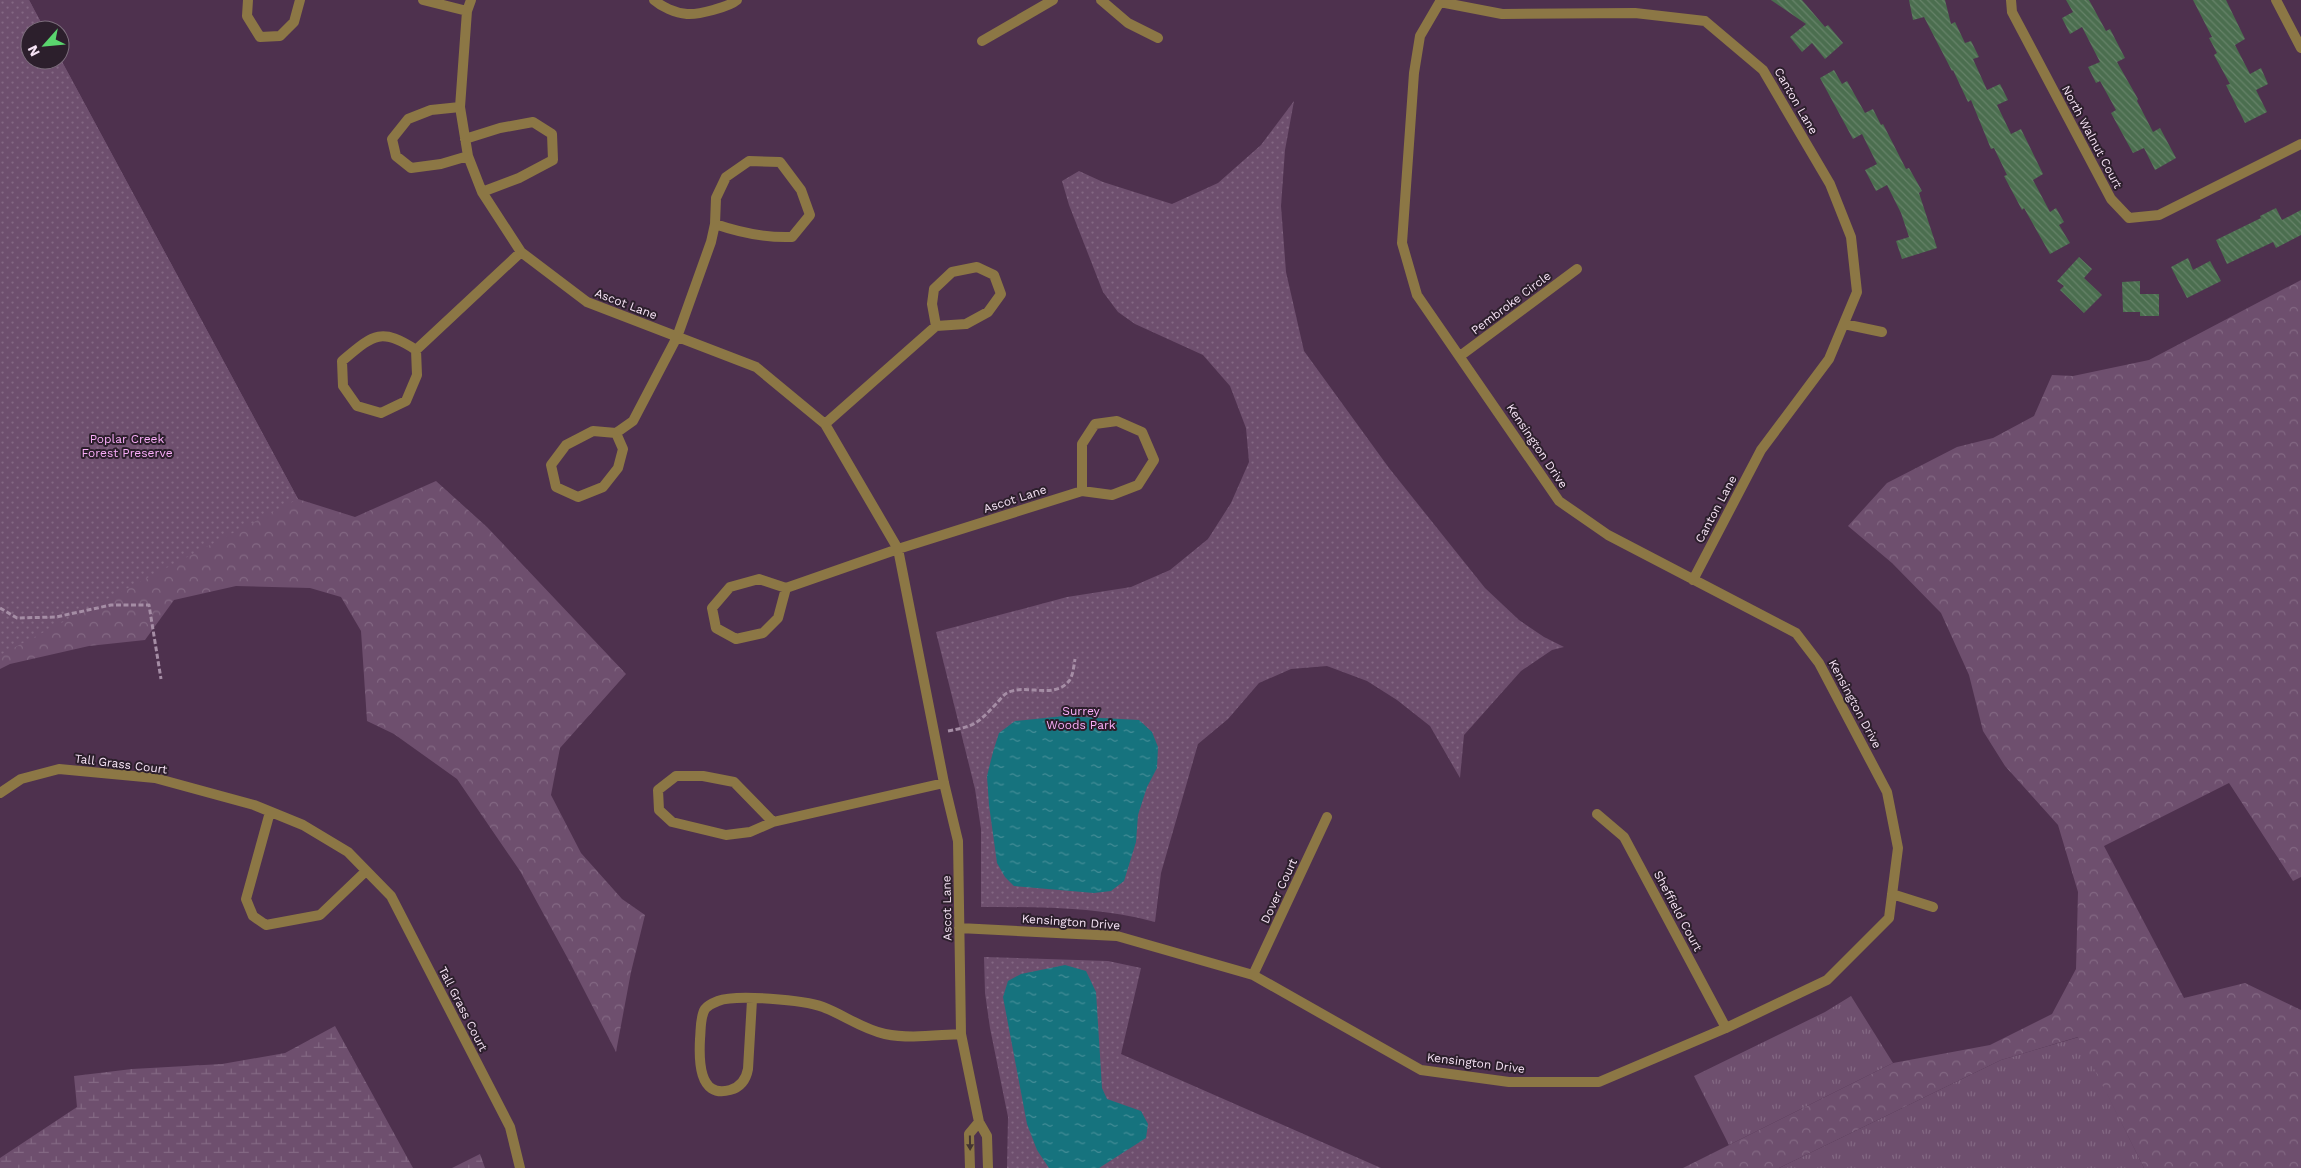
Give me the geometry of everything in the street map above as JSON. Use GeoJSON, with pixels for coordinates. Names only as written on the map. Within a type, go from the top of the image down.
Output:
{"type":"FeatureCollection","features":[{"type":"Feature","properties":{"kind":"street"},"geometry":{"type":"LineString","coordinates":[[248,0],[246,16],[260,37],[280,36],[294,22],[300,0]]}},
{"type":"Feature","properties":{"kind":"street"},"geometry":{"type":"LineString","coordinates":[[422,0],[467,10]]}},
{"type":"Feature","properties":{"kind":"street","name":"Ascot Lane"},"geometry":{"type":"LineString","coordinates":[[471,0],[467,10],[460,107],[468,156],[482,192],[521,252],[587,302],[756,367],[826,424],[898,549],[944,783],[958,841],[961,1034],[979,1122],[987,1136],[988,1168]]}},
{"type":"Feature","properties":{"kind":"street"},"geometry":{"type":"LineString","coordinates":[[654,0],[662,7],[686,14],[712,10],[736,0]]}},
{"type":"Feature","properties":{"kind":"street"},"geometry":{"type":"LineString","coordinates":[[982,41],[1053,0]]}},
{"type":"Feature","properties":{"kind":"street"},"geometry":{"type":"LineString","coordinates":[[1101,0],[1128,22],[1158,38]]}},
{"type":"Feature","properties":{"kind":"street","name":"North Walnut Court"},"geometry":{"type":"LineString","coordinates":[[2011,0],[2012,12],[2110,199],[2129,218],[2159,215],[2301,144]]}},
{"type":"Feature","properties":{"kind":"street"},"geometry":{"type":"LineString","coordinates":[[2276,0],[2301,48]]}},
{"type":"Feature","properties":{"kind":"street","name":"Canton Lane"},"geometry":{"type":"LineString","coordinates":[[1440,1],[1502,14],[1635,13],[1705,20],[1763,70],[1830,184],[1851,237],[1857,292],[1829,359],[1761,450],[1693,580]]}},
{"type":"Feature","properties":{"kind":"street","name":"Kensington Drive"},"geometry":{"type":"LineString","coordinates":[[959,928],[1117,936],[1253,976],[1421,1070],[1509,1082],[1599,1082],[1726,1028],[1826,980],[1889,918],[1898,848],[1887,792],[1820,664],[1796,633],[1608,535],[1559,501],[1417,295],[1402,243],[1414,73],[1420,36],[1440,1]]}},
{"type":"Feature","properties":{"kind":"street"},"geometry":{"type":"LineString","coordinates":[[460,107],[431,110],[408,119],[392,139],[396,156],[411,168],[441,164],[468,156]]}},
{"type":"Feature","properties":{"kind":"street"},"geometry":{"type":"LineString","coordinates":[[465,139],[500,128],[533,122],[552,134],[553,160],[519,178],[482,192]]}},
{"type":"Feature","properties":{"kind":"street"},"geometry":{"type":"LineString","coordinates":[[616,433],[623,449],[618,468],[602,487],[578,497],[556,487],[551,465],[566,445],[593,431],[616,433],[633,421],[677,337],[711,242],[715,224],[716,198],[726,177],[749,161],[780,162],[801,190],[810,215],[792,237],[769,238],[715,224]]}},
{"type":"Feature","properties":{"kind":"street"},"geometry":{"type":"LineString","coordinates":[[416,350],[396,337],[369,338],[342,361],[342,386],[357,406],[381,413],[406,400],[417,375],[416,350],[521,252]]}},
{"type":"Feature","properties":{"kind":"street"},"geometry":{"type":"LineString","coordinates":[[826,424],[936,326],[966,324],[988,312],[1001,294],[994,275],[977,267],[952,272],[934,289],[932,304],[936,326]]}},
{"type":"Feature","properties":{"kind":"street","name":"Pembroke Circle"},"geometry":{"type":"LineString","coordinates":[[1460,356],[1577,270]]}},
{"type":"Feature","properties":{"kind":"street"},"geometry":{"type":"LineString","coordinates":[[1844,324],[1882,332]]}},
{"type":"Feature","properties":{"kind":"street","name":"Ascot Lane"},"geometry":{"type":"LineString","coordinates":[[786,588],[898,549],[1082,491],[1112,495],[1138,485],[1154,460],[1142,432],[1117,421],[1095,424],[1082,444],[1082,491]]}},
{"type":"Feature","properties":{"kind":"street"},"geometry":{"type":"LineString","coordinates":[[759,579],[786,588],[778,618],[763,633],[736,639],[716,628],[712,608],[730,587],[759,579]]}},
{"type":"Feature","properties":{"kind":"street","name":"Tall Grass Court"},"geometry":{"type":"LineString","coordinates":[[0,793],[21,779],[59,769],[155,778],[245,802],[303,825],[348,852],[391,896],[510,1127],[520,1168]]}},
{"type":"Feature","properties":{"kind":"street"},"geometry":{"type":"LineString","coordinates":[[773,822],[734,782],[703,776],[676,776],[658,790],[659,810],[672,822],[698,830],[726,835],[750,832],[773,822],[944,783]]}},
{"type":"Feature","properties":{"kind":"street"},"geometry":{"type":"LineString","coordinates":[[270,812],[246,899],[253,916],[266,925],[320,915],[366,871]]}},
{"type":"Feature","properties":{"kind":"street","name":"Sheffield Court"},"geometry":{"type":"LineString","coordinates":[[1597,814],[1624,837],[1726,1028]]}},
{"type":"Feature","properties":{"kind":"street","name":"Dover Court"},"geometry":{"type":"LineString","coordinates":[[1253,976],[1327,817]]}},
{"type":"Feature","properties":{"kind":"street"},"geometry":{"type":"LineString","coordinates":[[1892,894],[1933,907]]}},
{"type":"Feature","properties":{"kind":"street"},"geometry":{"type":"LineString","coordinates":[[752,1000],[746,1080],[737,1088],[726,1091],[714,1089],[705,1082],[700,1070],[702,1019],[705,1010],[711,1003],[724,998],[784,1000],[823,1007],[863,1028],[886,1034],[908,1036],[961,1034]]}},
{"type":"Feature","properties":{"kind":"street"},"geometry":{"type":"LineString","coordinates":[[970,1168],[969,1134],[979,1122]]}},
{"type":"Feature","properties":{"kind":"path"},"geometry":{"type":"LineString","coordinates":[[0,608],[17,618],[56,618],[110,605],[149,604],[161,679]]}},
{"type":"Feature","properties":{"kind":"path"},"geometry":{"type":"LineString","coordinates":[[934,734],[972,726],[981,720],[1006,693],[1028,689],[1042,692],[1059,688],[1069,680],[1075,659]]}},
{"type":"Feature","properties":{"kind":"green space"},"geometry":{"type":"Polygon","coordinates":[[[0,0],[29,0],[40,20],[20,20],[20,70],[66,70],[298,499],[355,517],[436,481],[487,527],[626,674],[560,748],[551,795],[581,853],[622,899],[645,915],[631,972],[616,1052],[520,871],[457,779],[394,734],[367,721],[361,631],[341,597],[310,588],[236,586],[174,600],[145,640],[89,646],[10,664],[0,669],[0,0]]]}},
{"type":"Feature","properties":{"kind":"green space","name":"Poplar Creek Forest Preserve"},"geometry":{"type":"Polygon","coordinates":[[[0,0],[29,0],[40,20],[20,20],[20,70],[66,70],[298,499],[0,655],[0,0]]]}},
{"type":"Feature","properties":{"kind":"green space","name":"Surrey Woods Park"},"geometry":{"type":"Polygon","coordinates":[[[1294,101],[1285,150],[1281,206],[1286,272],[1304,351],[1389,468],[1485,588],[1519,620],[1544,637],[1564,647],[1552,650],[1521,671],[1464,735],[1460,778],[1430,726],[1397,700],[1367,681],[1327,666],[1291,669],[1259,683],[1228,719],[1198,744],[1161,873],[1155,922],[1112,913],[1091,911],[981,907],[981,829],[975,789],[936,632],[1067,597],[1131,587],[1170,570],[1208,539],[1231,503],[1249,462],[1246,428],[1230,386],[1203,355],[1135,324],[1118,312],[1103,292],[1069,205],[1062,181],[1079,171],[1103,182],[1172,204],[1218,183],[1261,145],[1294,101]]]}},
{"type":"Feature","properties":{"kind":"green space"},"geometry":{"type":"Polygon","coordinates":[[[2301,280],[2301,877],[2293,881],[2229,783],[2104,846],[2184,998],[2245,983],[2301,1010],[2301,1168],[2144,1168],[2078,1037],[2001,1060],[1779,1168],[1683,1168],[1893,1063],[1990,1045],[2052,1014],[2076,969],[2078,892],[2058,825],[2005,766],[1983,731],[1969,675],[1941,613],[1892,563],[1848,526],[1887,483],[1957,447],[1993,438],[2034,416],[2052,375],[2073,376],[2149,360],[2301,280]]]}},
{"type":"Feature","properties":{"kind":"green space"},"geometry":{"type":"Polygon","coordinates":[[[984,957],[1108,961],[1141,968],[1121,1054],[1381,1168],[1007,1168],[1008,1117],[990,1028],[985,993],[984,957]]]}},
{"type":"Feature","properties":{"kind":"green space"},"geometry":{"type":"Polygon","coordinates":[[[1851,996],[1893,1063],[1729,1145],[1694,1076],[1825,1012],[1851,996]]]}},
{"type":"Feature","properties":{"kind":"green space"},"geometry":{"type":"Polygon","coordinates":[[[335,1026],[413,1168],[0,1168],[0,1158],[77,1107],[74,1076],[132,1069],[222,1064],[285,1053],[335,1026]]]}},
{"type":"Feature","properties":{"kind":"green space"},"geometry":{"type":"Polygon","coordinates":[[[2079,1037],[2144,1168],[1779,1168],[2001,1060],[2079,1037]]]}},
{"type":"Feature","properties":{"kind":"green space"},"geometry":{"type":"Polygon","coordinates":[[[480,1154],[485,1168],[452,1168],[480,1154]]]}},
{"type":"Feature","properties":{"kind":"water"},"geometry":{"type":"Polygon","coordinates":[[[1064,716],[1139,720],[1152,732],[1158,747],[1157,768],[1147,787],[1138,815],[1136,842],[1124,881],[1111,891],[1094,893],[1014,886],[1005,877],[997,863],[987,776],[999,733],[1015,721],[1064,716]]]}},
{"type":"Feature","properties":{"kind":"water"},"geometry":{"type":"Polygon","coordinates":[[[1065,965],[1086,971],[1096,992],[1102,1088],[1107,1099],[1141,1111],[1148,1124],[1146,1138],[1099,1168],[1049,1168],[1037,1150],[1027,1124],[1003,997],[1008,981],[1021,974],[1065,965]]]}},
{"type":"Feature","properties":{"kind":"building"},"geometry":{"type":"Polygon","coordinates":[[[1771,0],[1802,0],[1825,27],[1828,25],[1843,43],[1825,59],[1812,43],[1802,52],[1790,37],[1806,24],[1771,0]]]}},
{"type":"Feature","properties":{"kind":"building"},"geometry":{"type":"Polygon","coordinates":[[[1909,0],[1945,0],[1951,24],[1955,22],[1965,43],[1971,41],[1979,57],[1973,59],[1987,90],[2000,84],[2008,100],[1997,105],[2011,134],[2021,129],[2043,174],[2033,180],[2050,212],[2056,208],[2064,222],[2059,225],[2070,243],[2050,254],[2024,208],[2022,210],[2004,176],[2007,175],[1994,148],[1991,149],[1971,100],[1968,102],[1924,17],[1913,20],[1909,0]]]}},
{"type":"Feature","properties":{"kind":"building"},"geometry":{"type":"Polygon","coordinates":[[[2066,0],[2089,0],[2106,31],[2110,29],[2125,58],[2117,62],[2138,99],[2137,101],[2153,132],[2160,128],[2176,158],[2155,170],[2144,148],[2133,153],[2111,113],[2116,110],[2100,81],[2096,83],[2088,67],[2100,62],[2082,27],[2070,34],[2062,18],[2073,12],[2066,0]]]}},
{"type":"Feature","properties":{"kind":"building"},"geometry":{"type":"Polygon","coordinates":[[[2193,0],[2226,0],[2245,39],[2235,45],[2250,74],[2261,68],[2268,84],[2256,90],[2267,112],[2245,123],[2226,85],[2230,84],[2214,55],[2217,53],[2209,38],[2212,37],[2193,0]]]}},
{"type":"Feature","properties":{"kind":"building"},"geometry":{"type":"Polygon","coordinates":[[[1834,70],[1842,84],[1847,81],[1865,113],[1873,109],[1881,125],[1883,124],[1906,169],[1909,168],[1922,191],[1919,193],[1937,248],[1902,259],[1896,241],[1909,237],[1901,213],[1887,185],[1876,191],[1865,170],[1877,164],[1862,134],[1853,139],[1820,78],[1834,70]]]}},
{"type":"Feature","properties":{"kind":"building"},"geometry":{"type":"Polygon","coordinates":[[[2276,208],[2282,220],[2301,210],[2301,235],[2276,248],[2273,242],[2227,264],[2216,240],[2261,218],[2260,216],[2276,208]]]}},
{"type":"Feature","properties":{"kind":"building"},"geometry":{"type":"Polygon","coordinates":[[[2079,257],[2092,269],[2084,278],[2102,295],[2084,313],[2060,290],[2064,286],[2057,281],[2079,257]]]}},
{"type":"Feature","properties":{"kind":"building"},"geometry":{"type":"Polygon","coordinates":[[[2188,258],[2193,270],[2210,261],[2221,281],[2187,298],[2171,267],[2188,258]]]}},
{"type":"Feature","properties":{"kind":"building"},"geometry":{"type":"Polygon","coordinates":[[[2140,281],[2140,294],[2159,294],[2159,316],[2140,316],[2140,312],[2123,312],[2122,282],[2140,281]]]}}]}
